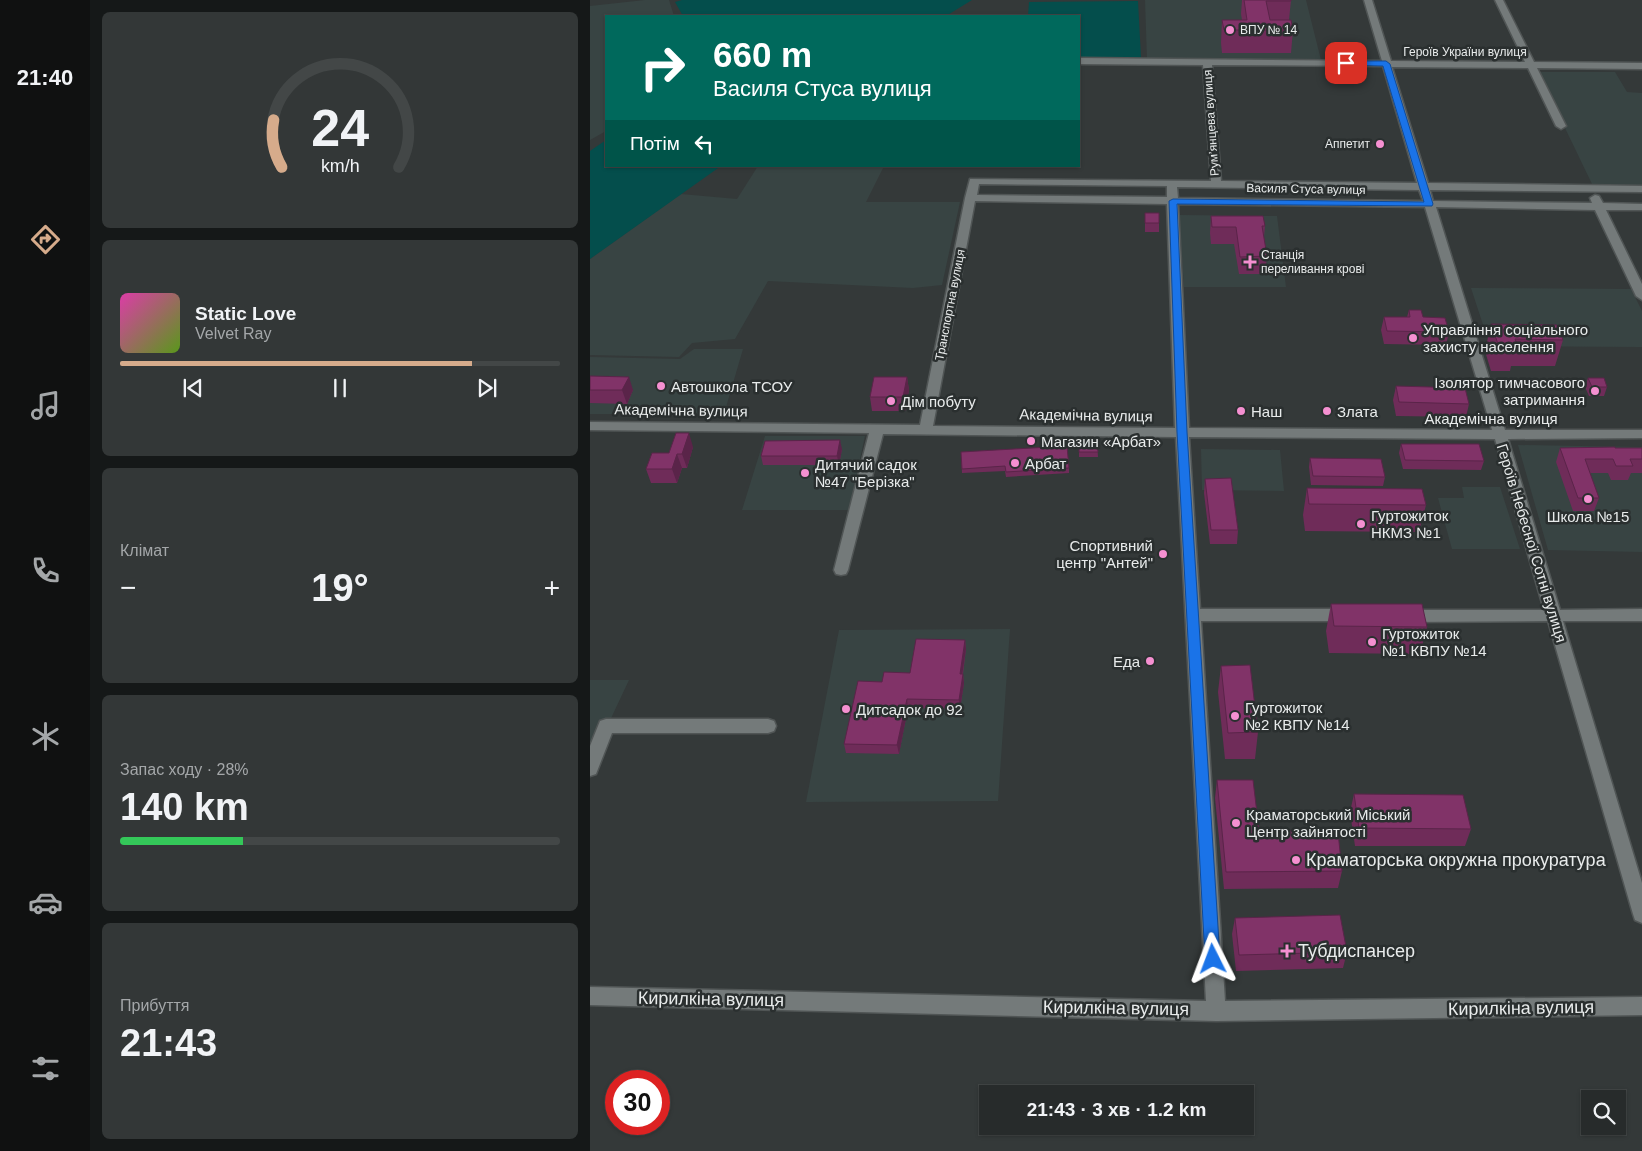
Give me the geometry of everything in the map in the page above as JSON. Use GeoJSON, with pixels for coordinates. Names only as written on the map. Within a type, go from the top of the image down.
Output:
{"type":"FeatureCollection","features":[{"type":"Feature","properties":{"kind":"street","name":"Героїв Небесної Сотні вулиця"},"geometry":{"type":"LineString","coordinates":[[1368,0],[1500,435],[1642,914]]}},
{"type":"Feature","properties":{"kind":"street"},"geometry":{"type":"LineString","coordinates":[[1499,0],[1561,126]]}},
{"type":"Feature","properties":{"kind":"street","name":"Героїв України вулиця"},"geometry":{"type":"LineString","coordinates":[[1080,61],[1642,66]]}},
{"type":"Feature","properties":{"kind":"street","name":"Рум’янцева вулиця"},"geometry":{"type":"LineString","coordinates":[[1207,62],[1216,183]]}},
{"type":"Feature","properties":{"kind":"street","name":"Василя Стуса вулиця"},"geometry":{"type":"LineString","coordinates":[[974,181],[1642,188]]}},
{"type":"Feature","properties":{"kind":"street","name":"Транспортна вулиця"},"geometry":{"type":"LineString","coordinates":[[926,429],[974,181]]}},
{"type":"Feature","properties":{"kind":"street"},"geometry":{"type":"LineString","coordinates":[[1172,183],[1182,432],[1216,1011]]}},
{"type":"Feature","properties":{"kind":"street"},"geometry":{"type":"LineString","coordinates":[[1590,188],[1642,296]]}},
{"type":"Feature","properties":{"kind":"street","name":"Василя Стуса вулиця"},"geometry":{"type":"LineString","coordinates":[[970,198],[1642,207]]}},
{"type":"Feature","properties":{"kind":"street","name":"Академічна вулиця"},"geometry":{"type":"LineString","coordinates":[[590,426],[1500,435],[1642,434]]}},
{"type":"Feature","properties":{"kind":"street"},"geometry":{"type":"LineString","coordinates":[[841,570],[877,429]]}},
{"type":"Feature","properties":{"kind":"street"},"geometry":{"type":"LineString","coordinates":[[1192,615],[1358,616]]}},
{"type":"Feature","properties":{"kind":"street"},"geometry":{"type":"LineString","coordinates":[[1388,616],[1642,615]]}},
{"type":"Feature","properties":{"kind":"street"},"geometry":{"type":"LineString","coordinates":[[590,769],[606,726],[768,726]]}},
{"type":"Feature","properties":{"kind":"street","name":"Кирилкіна вулиця"},"geometry":{"type":"LineString","coordinates":[[590,996],[1216,1011],[1642,1006]]}},
{"type":"Feature","properties":{"kind":"shaded area"},"geometry":{"type":"Polygon","coordinates":[[[645,0],[669,0],[674,15],[605,15],[605,132],[590,140],[590,6],[645,0]]]}},
{"type":"Feature","properties":{"kind":"shaded area"},"geometry":{"type":"Polygon","coordinates":[[[682,0],[972,0],[948,15],[682,15],[675,2],[682,0]]]}},
{"type":"Feature","properties":{"kind":"shaded area","name":"ВПУ № 14"},"geometry":{"type":"Polygon","coordinates":[[[1145,0],[1306,0],[1321,60],[1147,60],[1145,0]]]}},
{"type":"Feature","properties":{"kind":"shaded area"},"geometry":{"type":"Polygon","coordinates":[[[1138,1],[1141,58],[1080,58],[1080,15],[1028,15],[1029,2],[1138,1]]]}},
{"type":"Feature","properties":{"kind":"shaded area"},"geometry":{"type":"Polygon","coordinates":[[[1538,72],[1615,72],[1627,92],[1642,93],[1642,185],[1592,184],[1538,72]]]}},
{"type":"Feature","properties":{"kind":"shaded area"},"geometry":{"type":"Polygon","coordinates":[[[605,141],[605,167],[720,167],[590,259],[590,151],[605,141]]]}},
{"type":"Feature","properties":{"kind":"shaded area"},"geometry":{"type":"Polygon","coordinates":[[[757,167],[884,167],[866,202],[960,202],[942,285],[913,288],[768,281],[735,339],[692,343],[679,357],[590,355],[590,259],[681,194],[737,199],[757,167]]]}},
{"type":"Feature","properties":{"kind":"shaded area"},"geometry":{"type":"Polygon","coordinates":[[[1179,215],[1277,216],[1286,287],[1184,287],[1179,215]]]}},
{"type":"Feature","properties":{"kind":"shaded area"},"geometry":{"type":"Polygon","coordinates":[[[1471,288],[1631,289],[1642,311],[1642,347],[1490,346],[1471,288]]]}},
{"type":"Feature","properties":{"kind":"shaded area","name":"Автошкола ТСОУ"},"geometry":{"type":"Polygon","coordinates":[[[694,349],[743,349],[724,414],[590,414],[590,357],[680,359],[694,349]]]}},
{"type":"Feature","properties":{"kind":"shaded area","name":"Дитячий садок №47 \"Берізка\""},"geometry":{"type":"Polygon","coordinates":[[[765,436],[865,436],[849,510],[742,510],[765,436]]]}},
{"type":"Feature","properties":{"kind":"shaded area","name":"Школа №15"},"geometry":{"type":"Polygon","coordinates":[[[1518,445],[1642,447],[1642,552],[1548,550],[1518,445]]]}},
{"type":"Feature","properties":{"kind":"shaded area"},"geometry":{"type":"Polygon","coordinates":[[[1201,449],[1280,450],[1284,491],[1202,490],[1201,449]]]}},
{"type":"Feature","properties":{"kind":"shaded area"},"geometry":{"type":"Polygon","coordinates":[[[1462,487],[1500,487],[1520,549],[1452,549],[1438,498],[1464,498],[1462,487]]]}},
{"type":"Feature","properties":{"kind":"shaded area"},"geometry":{"type":"Polygon","coordinates":[[[1010,629],[998,801],[806,802],[839,630],[1010,629]]]}},
{"type":"Feature","properties":{"kind":"shaded area"},"geometry":{"type":"Polygon","coordinates":[[[590,680],[629,680],[597,748],[590,748],[590,680]]]}},
{"type":"Feature","properties":{"kind":"building"},"geometry":{"type":"Polygon","coordinates":[[[1244,0],[1291,0],[1266,1],[1270,20],[1291,20],[1293,30],[1224,30],[1222,20],[1247,20],[1244,0]]]}},
{"type":"Feature","properties":{"kind":"building"},"geometry":{"type":"Polygon","coordinates":[[[1145,213],[1159,213],[1159,223],[1145,223],[1145,213]]]}},
{"type":"Feature","properties":{"kind":"building"},"geometry":{"type":"Polygon","coordinates":[[[1211,216],[1263,216],[1265,226],[1262,226],[1267,256],[1240,257],[1236,227],[1212,227],[1211,216]]]}},
{"type":"Feature","properties":{"kind":"building"},"geometry":{"type":"Polygon","coordinates":[[[1409,310],[1421,310],[1423,317],[1445,318],[1449,332],[1387,331],[1384,317],[1410,317],[1409,310]]]}},
{"type":"Feature","properties":{"kind":"building"},"geometry":{"type":"Polygon","coordinates":[[[1491,324],[1557,325],[1563,340],[1515,339],[1517,344],[1498,344],[1491,324]]]}},
{"type":"Feature","properties":{"kind":"building"},"geometry":{"type":"Polygon","coordinates":[[[590,376],[629,377],[622,390],[590,390],[590,376]]]}},
{"type":"Feature","properties":{"kind":"building"},"geometry":{"type":"Polygon","coordinates":[[[874,377],[907,377],[903,397],[870,397],[874,377]]]}},
{"type":"Feature","properties":{"kind":"building"},"geometry":{"type":"Polygon","coordinates":[[[1588,378],[1604,378],[1607,387],[1592,387],[1588,378]]]}},
{"type":"Feature","properties":{"kind":"building"},"geometry":{"type":"Polygon","coordinates":[[[1396,386],[1465,388],[1469,404],[1399,402],[1396,386]]]}},
{"type":"Feature","properties":{"kind":"building"},"geometry":{"type":"Polygon","coordinates":[[[676,433],[689,433],[682,454],[677,454],[672,469],[646,469],[652,453],[669,453],[676,433]]]}},
{"type":"Feature","properties":{"kind":"building"},"geometry":{"type":"Polygon","coordinates":[[[840,440],[837,456],[761,456],[765,441],[840,440]]]}},
{"type":"Feature","properties":{"kind":"building"},"geometry":{"type":"Polygon","coordinates":[[[1079,442],[1097,442],[1098,452],[1079,452],[1079,442]]]}},
{"type":"Feature","properties":{"kind":"building"},"geometry":{"type":"Polygon","coordinates":[[[1401,444],[1479,444],[1484,461],[1405,460],[1401,444]]]}},
{"type":"Feature","properties":{"kind":"building","name":"Арбат"},"geometry":{"type":"Polygon","coordinates":[[[1067,446],[1069,468],[1006,472],[1005,466],[962,469],[961,452],[1067,446]]]}},
{"type":"Feature","properties":{"kind":"building"},"geometry":{"type":"Polygon","coordinates":[[[1560,448],[1642,448],[1642,459],[1630,459],[1633,466],[1616,466],[1613,459],[1585,459],[1599,498],[1578,498],[1560,448]]]}},
{"type":"Feature","properties":{"kind":"building"},"geometry":{"type":"Polygon","coordinates":[[[1310,458],[1381,459],[1385,477],[1313,476],[1310,458]]]}},
{"type":"Feature","properties":{"kind":"building"},"geometry":{"type":"Polygon","coordinates":[[[1231,478],[1238,530],[1211,530],[1205,479],[1231,478]]]}},
{"type":"Feature","properties":{"kind":"building"},"geometry":{"type":"Polygon","coordinates":[[[1307,488],[1422,489],[1426,505],[1309,504],[1307,488]]]}},
{"type":"Feature","properties":{"kind":"building"},"geometry":{"type":"Polygon","coordinates":[[[1331,604],[1422,604],[1427,627],[1334,626],[1331,604]]]}},
{"type":"Feature","properties":{"kind":"building"},"geometry":{"type":"Polygon","coordinates":[[[916,639],[965,640],[960,674],[963,674],[959,700],[907,699],[897,745],[844,744],[858,681],[882,682],[884,672],[910,673],[916,639]]]}},
{"type":"Feature","properties":{"kind":"building"},"geometry":{"type":"Polygon","coordinates":[[[1250,665],[1258,732],[1228,733],[1221,666],[1250,665]]]}},
{"type":"Feature","properties":{"kind":"building"},"geometry":{"type":"Polygon","coordinates":[[[1217,780],[1253,780],[1259,830],[1338,832],[1342,871],[1226,872],[1217,780]]]}},
{"type":"Feature","properties":{"kind":"building"},"geometry":{"type":"Polygon","coordinates":[[[1354,794],[1463,795],[1471,829],[1359,828],[1354,794]]]}},
{"type":"Feature","properties":{"kind":"building"},"geometry":{"type":"Polygon","coordinates":[[[1340,915],[1347,952],[1239,955],[1235,918],[1340,915]]]}},
{"type":"Feature","properties":{"kind":"place","name":"ВПУ № 14"},"geometry":{"type":"Point","coordinates":[1230,30]}},
{"type":"Feature","properties":{"kind":"place","name":"Аппетит"},"geometry":{"type":"Point","coordinates":[1380,144]}},
{"type":"Feature","properties":{"kind":"place","name":"Станція переливання крові"},"geometry":{"type":"Point","coordinates":[1250,262]}},
{"type":"Feature","properties":{"kind":"place","name":"Управління соціального захисту населення"},"geometry":{"type":"Point","coordinates":[1413,338]}},
{"type":"Feature","properties":{"kind":"place","name":"Автошкола ТСОУ"},"geometry":{"type":"Point","coordinates":[661,386]}},
{"type":"Feature","properties":{"kind":"place","name":"Ізолятор тимчасового затримання"},"geometry":{"type":"Point","coordinates":[1595,391]}},
{"type":"Feature","properties":{"kind":"place","name":"Дім побуту"},"geometry":{"type":"Point","coordinates":[891,401]}},
{"type":"Feature","properties":{"kind":"place","name":"Наш"},"geometry":{"type":"Point","coordinates":[1241,411]}},
{"type":"Feature","properties":{"kind":"place","name":"Злата"},"geometry":{"type":"Point","coordinates":[1327,411]}},
{"type":"Feature","properties":{"kind":"place","name":"Магазин «Арбат»"},"geometry":{"type":"Point","coordinates":[1031,441]}},
{"type":"Feature","properties":{"kind":"place","name":"Арбат"},"geometry":{"type":"Point","coordinates":[1015,463]}},
{"type":"Feature","properties":{"kind":"place","name":"Дитячий садок №47 \"Берізка\""},"geometry":{"type":"Point","coordinates":[805,473]}},
{"type":"Feature","properties":{"kind":"place","name":"Школа №15"},"geometry":{"type":"Point","coordinates":[1588,499]}},
{"type":"Feature","properties":{"kind":"place","name":"Гуртожиток НКМЗ №1"},"geometry":{"type":"Point","coordinates":[1361,524]}},
{"type":"Feature","properties":{"kind":"place","name":"Спортивний центр \"Антей\""},"geometry":{"type":"Point","coordinates":[1163,554]}},
{"type":"Feature","properties":{"kind":"place","name":"Гуртожиток №1 КВПУ №14"},"geometry":{"type":"Point","coordinates":[1372,642]}},
{"type":"Feature","properties":{"kind":"place","name":"Еда"},"geometry":{"type":"Point","coordinates":[1150,661]}},
{"type":"Feature","properties":{"kind":"place","name":"Дитсадок до 92"},"geometry":{"type":"Point","coordinates":[846,709]}},
{"type":"Feature","properties":{"kind":"place","name":"Гуртожиток №2 КВПУ №14"},"geometry":{"type":"Point","coordinates":[1235,716]}},
{"type":"Feature","properties":{"kind":"place","name":"Краматорський Міський Центр зайнятості"},"geometry":{"type":"Point","coordinates":[1236,823]}},
{"type":"Feature","properties":{"kind":"place","name":"Краматорська окружна прокуратура"},"geometry":{"type":"Point","coordinates":[1296,860]}},
{"type":"Feature","properties":{"kind":"place","name":"Тубдиспансер"},"geometry":{"type":"Point","coordinates":[1287,951]}},
{"type":"Feature","properties":{"kind":"route"},"geometry":{"type":"LineString","coordinates":[[1213,959],[1182,432],[1173,201],[1429,204],[1386,64],[1346,63]]}}]}
